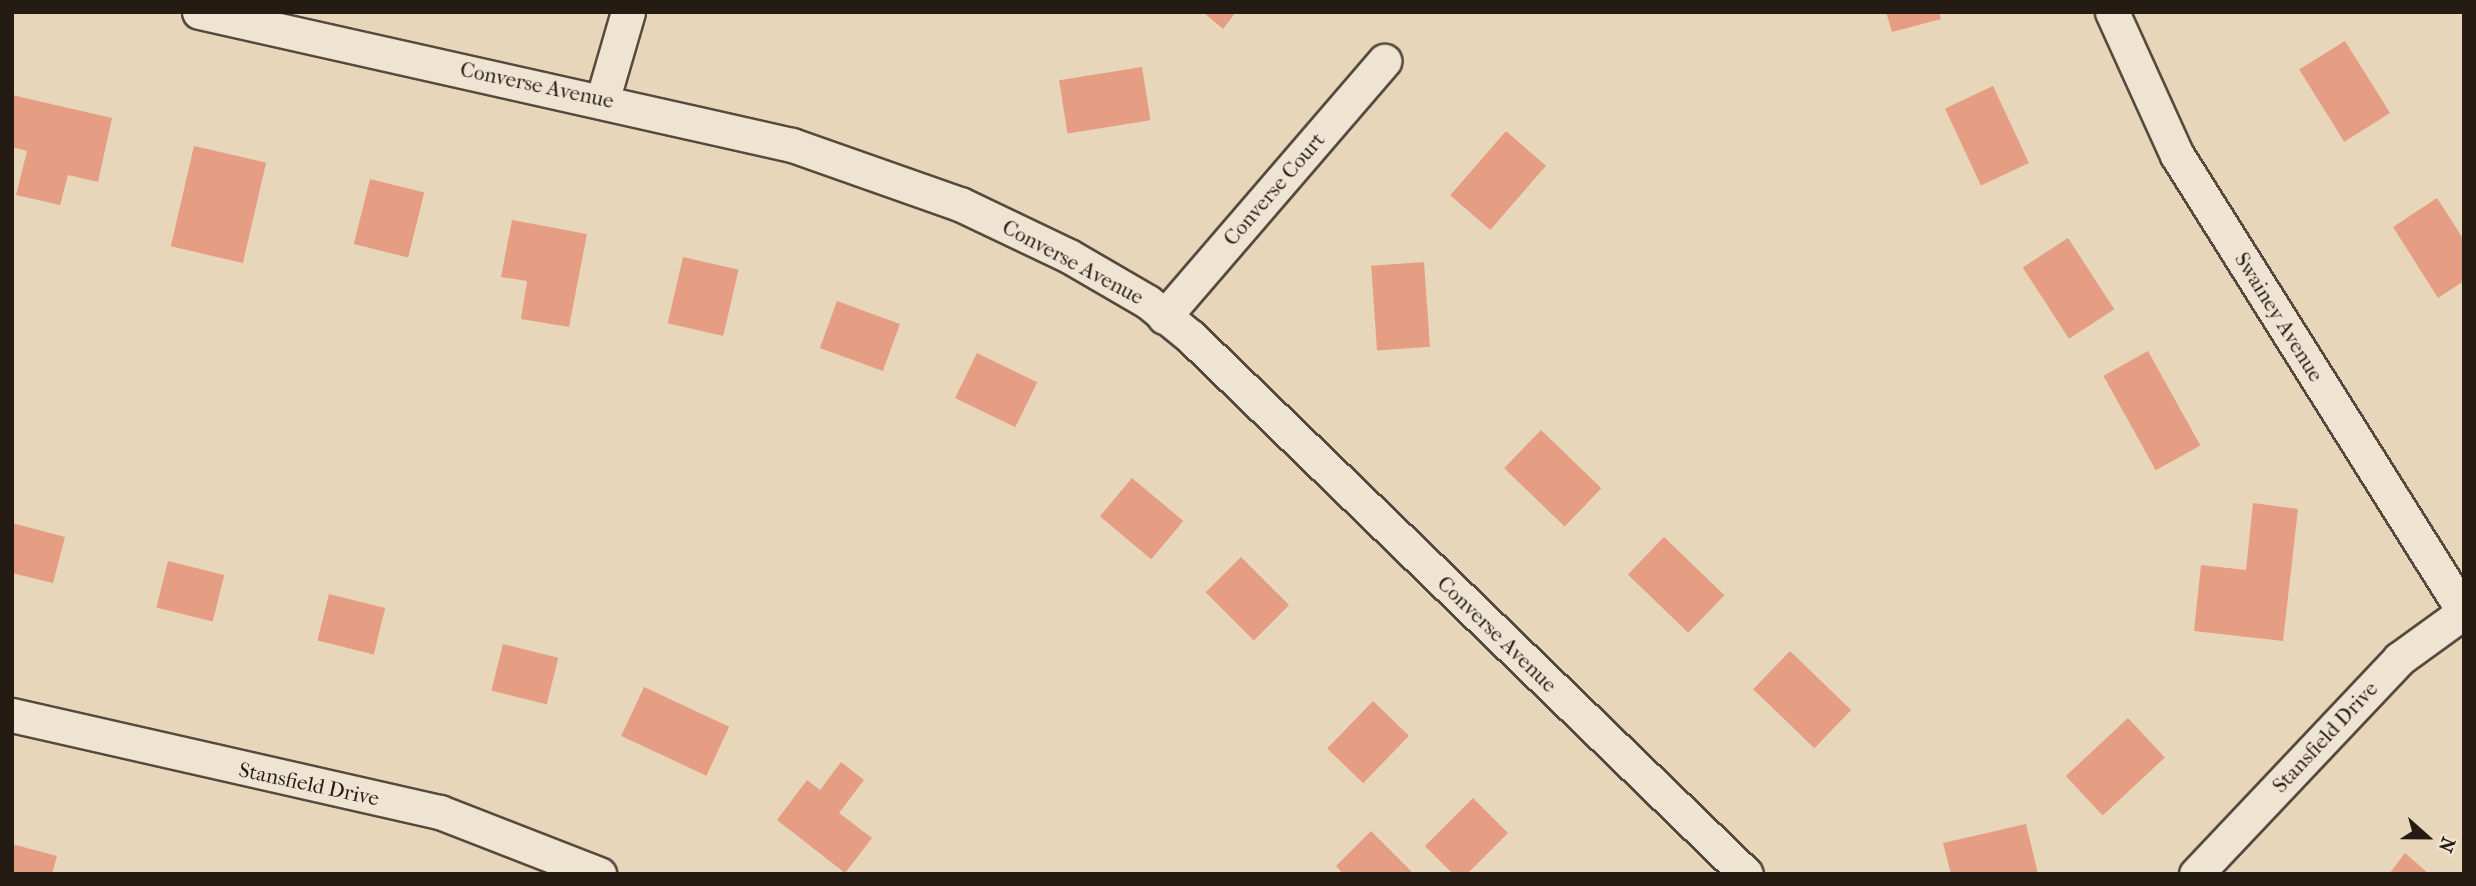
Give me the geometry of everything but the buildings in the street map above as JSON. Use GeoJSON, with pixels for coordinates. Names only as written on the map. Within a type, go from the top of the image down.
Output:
{"type":"FeatureCollection","features":[{"type":"Feature","properties":{"kind":"street","name":"Converse Avenue"},"geometry":{"type":"LineString","coordinates":[[199,12],[603,98],[792,145],[914,186],[1069,256],[1164,317],[1746,874]]}},
{"type":"Feature","properties":{"kind":"street"},"geometry":{"type":"LineString","coordinates":[[603,98],[628,12]]}},
{"type":"Feature","properties":{"kind":"street","name":"Swainey Avenue"},"geometry":{"type":"LineString","coordinates":[[2112,12],[2171,145],[2464,612]]}},
{"type":"Feature","properties":{"kind":"street","name":"Converse Court"},"geometry":{"type":"LineString","coordinates":[[1164,317],[1384,61]]}},
{"type":"Feature","properties":{"kind":"street","name":"Stansfield Drive"},"geometry":{"type":"LineString","coordinates":[[2196,874],[2399,659],[2464,612]]}},
{"type":"Feature","properties":{"kind":"street","name":"Stansfield Drive"},"geometry":{"type":"LineString","coordinates":[[12,715],[440,812],[599,874]]}}]}
